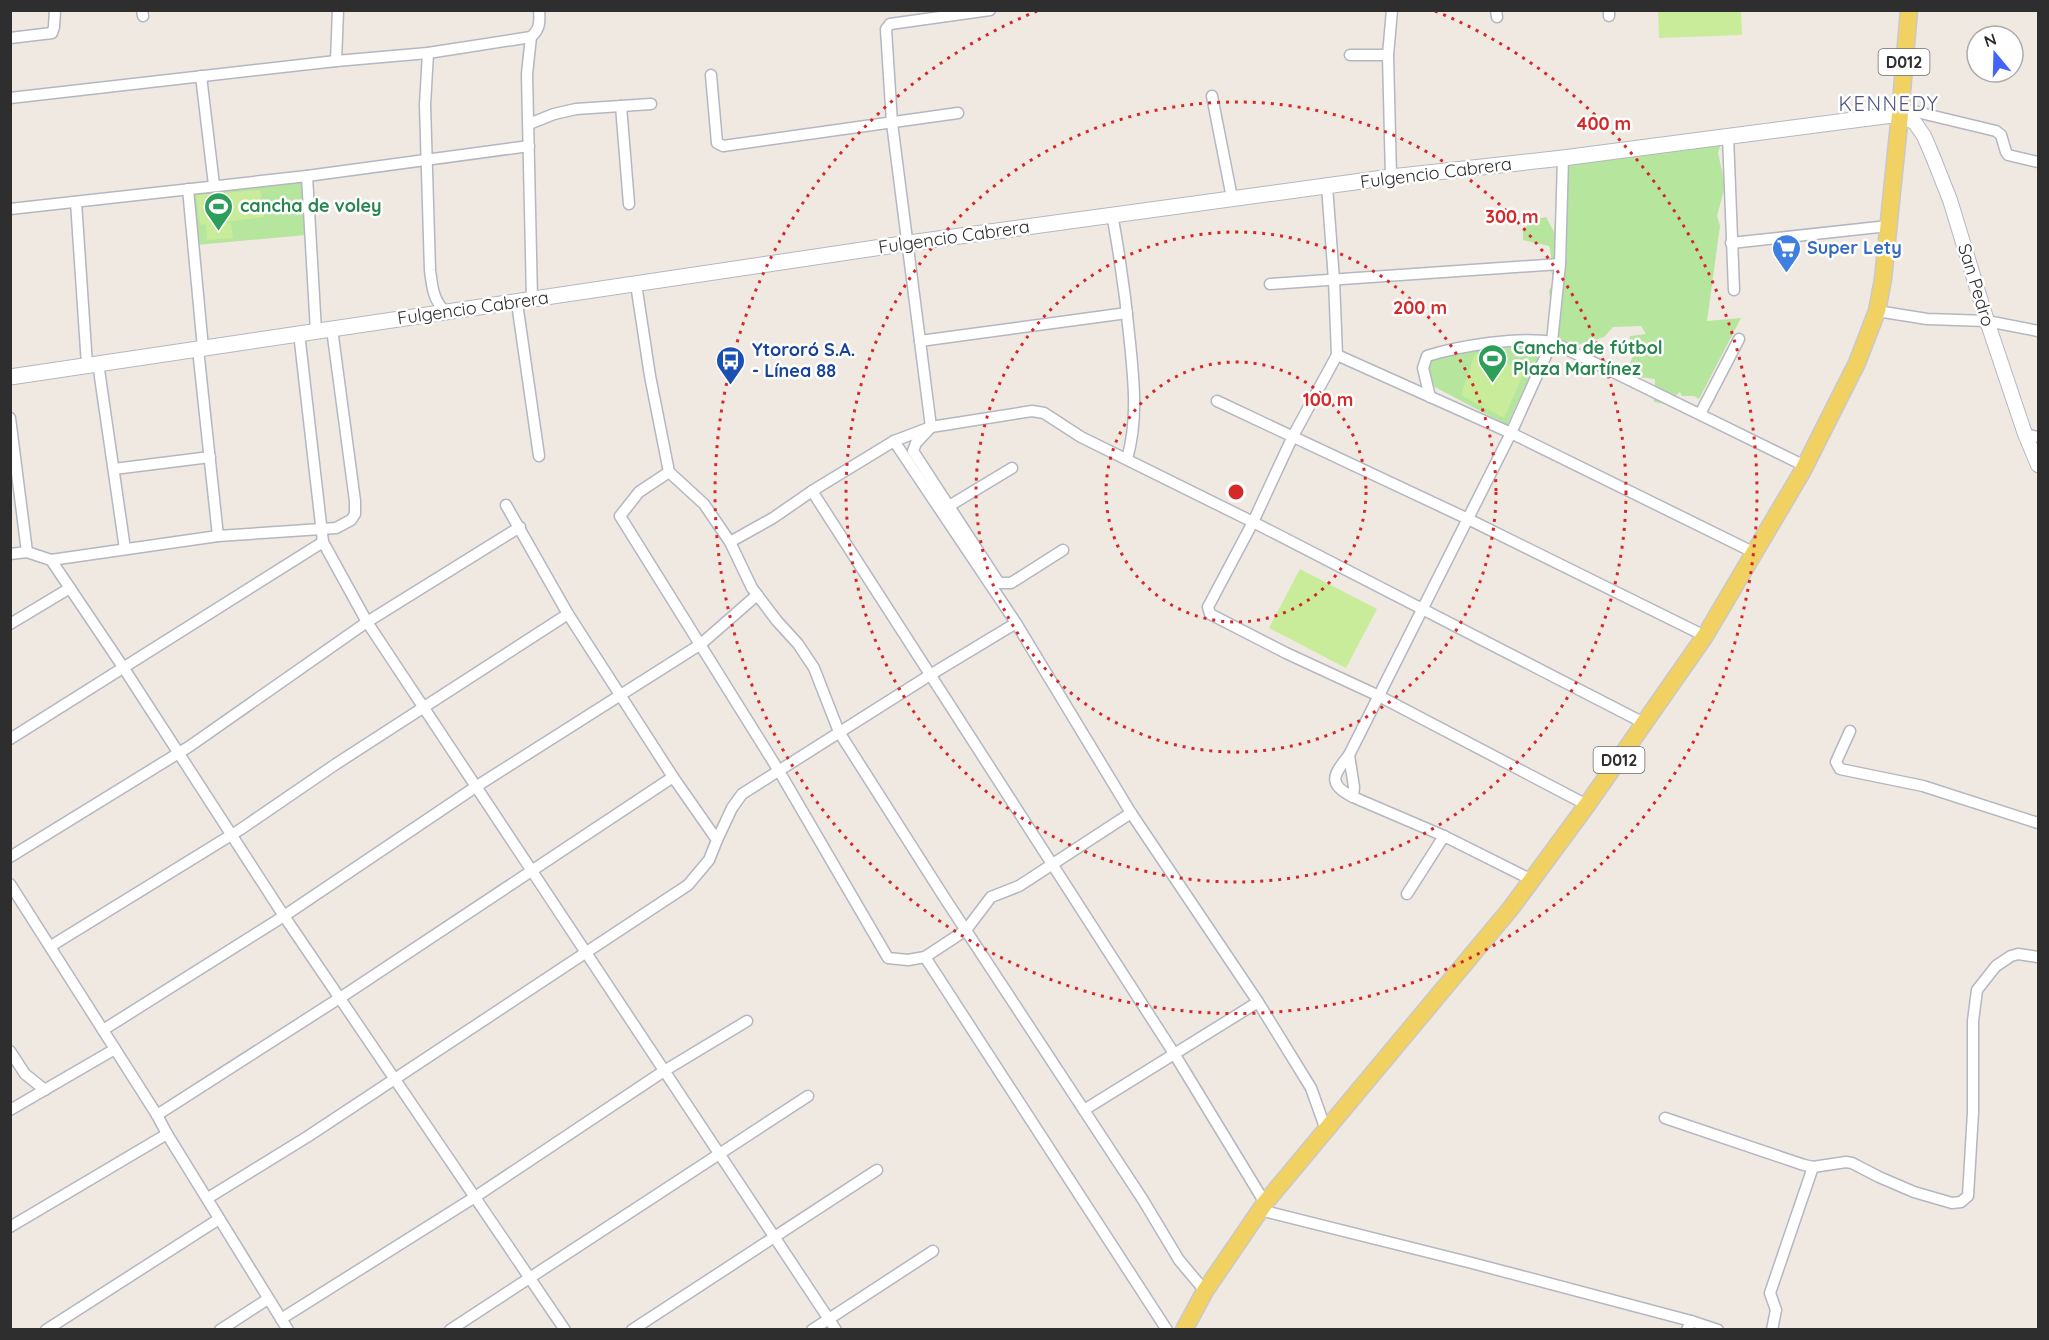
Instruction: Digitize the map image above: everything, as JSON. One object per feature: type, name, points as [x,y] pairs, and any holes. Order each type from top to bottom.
[{"type":"main road","name":"D012","points":[[1184,1329],[1205,1291],[1263,1207],[1504,917],[1587,805],[1705,636],[1805,466],[1857,363],[1877,311],[1883,279],[1908,10]]},
{"type":"main road","name":"Fulgencio Cabrera","points":[[10,377],[1112,214],[1390,177],[1563,158],[1900,111]]},
{"type":"street","points":[[10,38],[51,33],[54,27],[55,10]]},
{"type":"street","points":[[336,61],[338,10]]},
{"type":"street","points":[[10,98],[336,61],[428,53],[531,37],[537,31],[540,22],[539,10]]},
{"type":"street","points":[[990,10],[951,13],[890,24],[886,29],[892,123],[931,427],[916,444],[913,453],[980,556],[1001,584],[1011,583],[1063,550]]},
{"type":"street","points":[[1390,177],[1388,55],[1392,10]]},
{"type":"street","points":[[531,37],[527,74],[532,300]]},
{"type":"street","points":[[428,53],[425,105],[432,288],[436,301],[445,311]]},
{"type":"street","points":[[1350,56],[1388,55]]},
{"type":"street","points":[[711,75],[719,145],[958,113]]},
{"type":"street","points":[[201,76],[214,185]]},
{"type":"street","points":[[1212,96],[1232,198]]},
{"type":"street","points":[[529,124],[554,114],[576,109],[651,104]]},
{"type":"street","points":[[621,106],[629,204]]},
{"type":"street","points":[[1900,111],[1998,132],[2008,154],[2038,162]]},
{"type":"street","name":"San Pedro","points":[[1900,111],[1924,136],[1933,157],[1950,201],[1987,321],[2032,435],[2038,465]]},
{"type":"street","points":[[1728,136],[1734,290]]},
{"type":"street","points":[[10,209],[307,176],[529,146]]},
{"type":"street","points":[[1532,880],[1444,836],[1341,792],[1334,780],[1336,772],[1349,755],[1511,434],[1552,342],[1560,264],[1563,158]]},
{"type":"street","points":[[10,554],[27,552],[51,560],[218,536],[336,528],[351,520],[356,514],[324,330],[307,176]]},
{"type":"street","points":[[1327,186],[1337,355],[1293,436],[1253,522],[1208,607],[1210,614],[1378,696],[1587,805]]},
{"type":"street","points":[[188,189],[200,349],[218,536]]},
{"type":"street","points":[[76,202],[93,364],[114,469],[125,549]]},
{"type":"street","points":[[1112,214],[1128,313],[1135,396],[1133,439],[1128,459]]},
{"type":"street","points":[[1731,243],[1888,226]]},
{"type":"street","points":[[1270,284],[1560,264]]},
{"type":"street","points":[[636,284],[650,376],[669,472],[704,504],[730,542],[757,595],[798,644],[814,668],[839,732],[1143,1200],[1179,1260],[1205,1291]]},
{"type":"street","points":[[517,303],[539,456]]},
{"type":"street","points":[[1877,311],[1927,319],[1987,321],[2038,330]]},
{"type":"street","points":[[920,341],[1128,313]]},
{"type":"street","points":[[299,333],[323,542],[367,622],[836,1329]]},
{"type":"street","points":[[1430,397],[1424,368],[1425,358],[1429,355],[1514,340],[1536,339],[1552,342],[1805,466]]},
{"type":"street","points":[[1700,414],[1739,339]]},
{"type":"street","points":[[1337,355],[1511,434],[1755,553]]},
{"type":"street","points":[[1217,401],[1468,519],[1705,636]]},
{"type":"street","points":[[730,542],[773,518],[894,441],[931,427],[1032,411],[1044,413],[1081,437],[1253,522],[1644,723]]},
{"type":"street","points":[[10,418],[27,552]]},
{"type":"street","points":[[894,441],[1016,623],[1131,813],[1258,1002],[1311,1088],[1326,1130]]},
{"type":"street","points":[[114,469],[210,457]]},
{"type":"street","points":[[949,506],[1012,468]]},
{"type":"street","points":[[669,472],[639,492],[620,516],[779,771],[888,958],[908,960],[925,957],[966,930],[991,897],[1019,886],[1131,813]]},
{"type":"street","points":[[812,492],[1175,1055],[1263,1207],[1689,1325],[1718,1329]]},
{"type":"street","points":[[506,505],[568,614],[717,840]]},
{"type":"street","points":[[10,857],[178,753],[367,622],[520,526]]},
{"type":"street","points":[[10,739],[323,542]]},
{"type":"street","points":[[51,560],[284,916],[565,1329]]},
{"type":"street","points":[[10,624],[70,588]]},
{"type":"street","points":[[103,1030],[284,916],[477,786],[701,644],[757,595]]},
{"type":"street","points":[[51,946],[232,835],[336,764],[568,614]]},
{"type":"street","points":[[208,1198],[396,1079],[688,885],[709,860],[732,808],[742,794],[1016,623]]},
{"type":"street","points":[[1850,731],[1836,762],[1840,769],[1923,786],[2038,823]]},
{"type":"street","points":[[1349,755],[1354,787],[1353,797]]},
{"type":"street","points":[[158,1115],[674,777]]},
{"type":"street","points":[[1407,894],[1444,836]]},
{"type":"street","points":[[10,884],[158,1115],[167,1134],[288,1329]]},
{"type":"street","points":[[1665,1118],[1804,1165],[1813,1167],[1852,1163],[1914,1192],[1952,1203],[1961,1202],[1968,1196],[1973,1112],[1973,1021],[1977,990],[1996,966],[2011,956],[2018,954],[2038,957]]},
{"type":"street","points":[[925,957],[1167,1329]]},
{"type":"street","points":[[1084,1110],[1258,1002]]},
{"type":"street","points":[[281,1319],[475,1197],[664,1071],[747,1022]]},
{"type":"street","points":[[10,1110],[115,1049]]},
{"type":"street","points":[[10,1051],[26,1074],[45,1090]]},
{"type":"street","points":[[26,1074],[28,1100]]},
{"type":"street","points":[[450,1329],[808,1096]]},
{"type":"street","points":[[10,1227],[167,1134]]},
{"type":"street","points":[[1772,1329],[1776,1310],[1770,1293],[1813,1167]]},
{"type":"street","points":[[632,1329],[877,1170]]},
{"type":"street","points":[[46,1329],[219,1219]]},
{"type":"street","points":[[812,1329],[933,1251]]},
{"type":"street","points":[[220,1329],[268,1299]]},
{"type":"green space","points":[[1658,11],[1741,11],[1742,35],[1659,38]]},
{"type":"green space","points":[[1719,141],[1718,153],[1724,190],[1717,216],[1720,226],[1707,321],[1741,318],[1699,399],[1694,396],[1682,396],[1680,392],[1666,404],[1654,402],[1655,379],[1639,377],[1628,368],[1634,354],[1630,347],[1630,336],[1646,334],[1641,326],[1613,327],[1604,337],[1574,346],[1548,337],[1552,318],[1549,290],[1555,281],[1551,271],[1554,267],[1550,249],[1549,246],[1523,240],[1523,229],[1537,219],[1546,217],[1554,232],[1557,195],[1570,160],[1589,150],[1599,146]]},
{"type":"green space","points":[[303,181],[306,235],[196,245],[192,193]]},
{"type":"green space","points":[[260,190],[264,217],[210,224],[231,223],[233,238],[207,240],[206,224],[200,225],[196,195]]},
{"type":"green space","points":[[1545,344],[1507,425],[1431,385],[1428,374],[1430,359],[1468,351]]},
{"type":"green space","name":"Cancha de fútbol Plaza Martínez","points":[[1475,354],[1525,370],[1504,418],[1461,395]]},
{"type":"green space","points":[[1300,569],[1377,609],[1346,668],[1269,628]]},
{"type":"place","name":"cancha de voley","points":[[219,232]]},
{"type":"place","name":"Super Lety","points":[[1786,274]]},
{"type":"place","name":"Cancha de fútbol Plaza Martínez","points":[[1492,384]]},
{"type":"place","name":"Ytororó S.A. - Línea 88","points":[[731,386]]},
{"type":"district","name":"KENNEDY","points":[[1889,104]]}]
